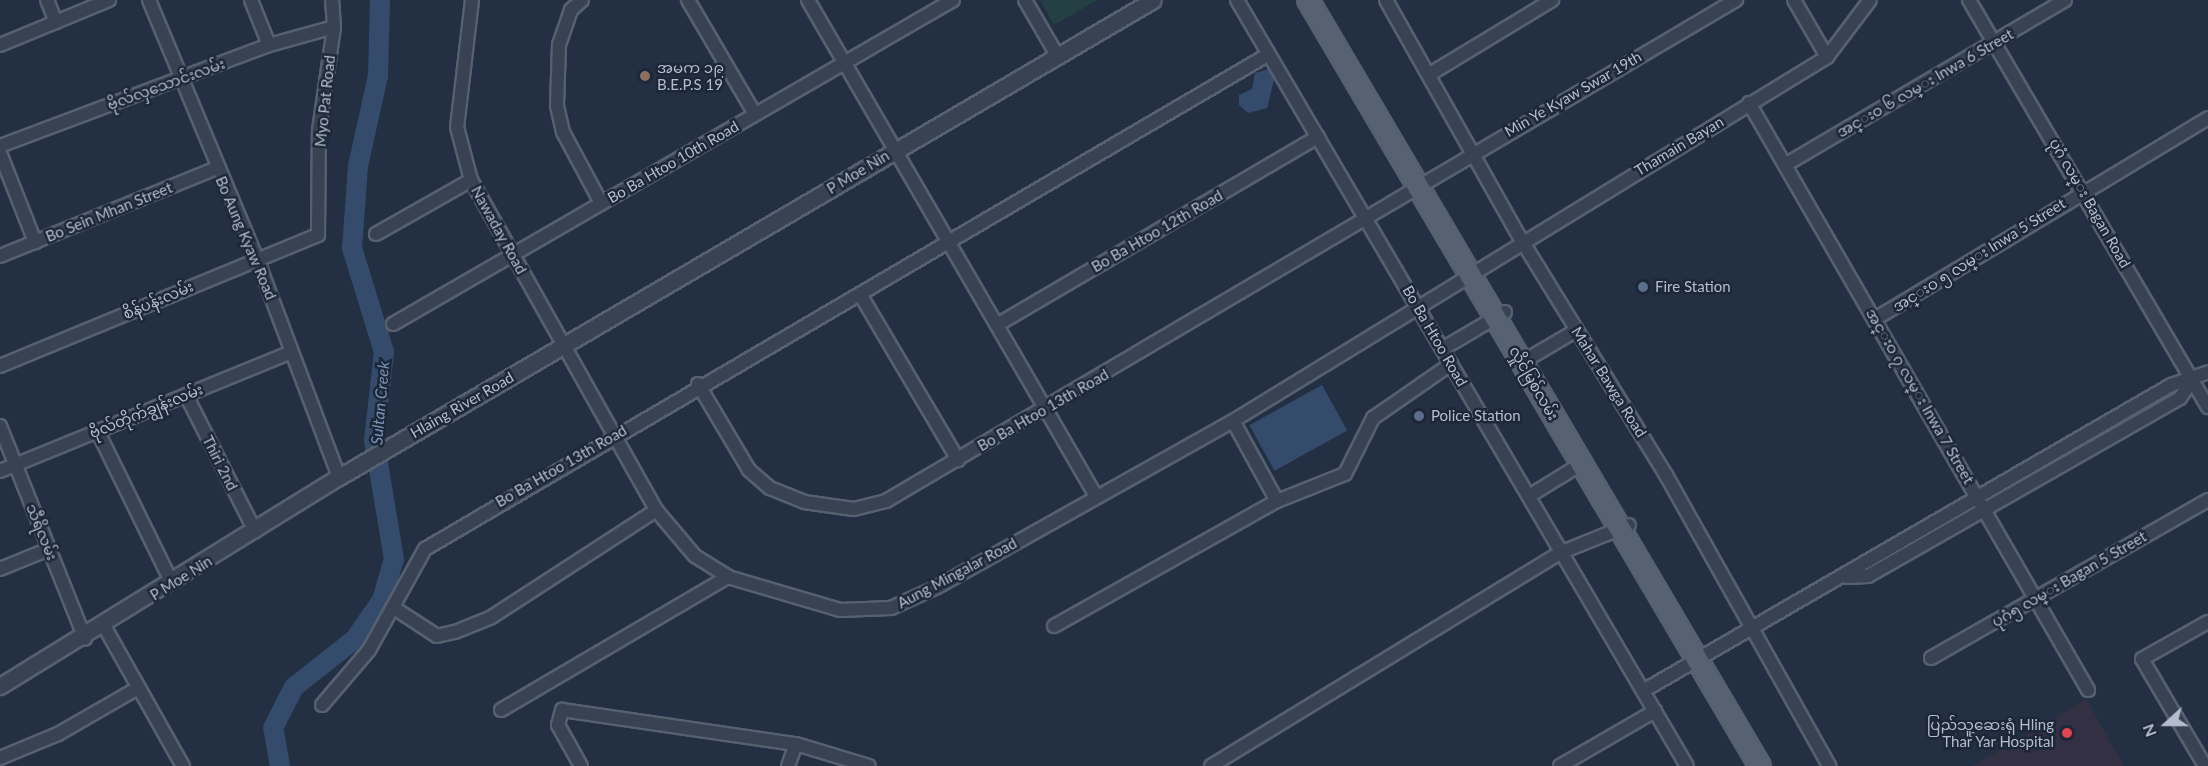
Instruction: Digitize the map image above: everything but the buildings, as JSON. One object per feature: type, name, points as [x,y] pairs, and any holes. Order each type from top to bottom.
[{"type":"main road","name":"လှိုင်မြစ်လမ်း","points":[[1308,0],[1419,185],[1474,270],[1581,465],[1625,528]]},
{"type":"main road","name":"လှိုင်မြစ်လမ်း","points":[[1322,0],[1419,185]]},
{"type":"main road","name":"လှိုင်မြစ်လမ်း","points":[[1500,315],[1531,357],[1760,766]]},
{"type":"main road","name":"လှိုင်မြစ်လမ်း","points":[[1701,657],[1771,766]]},
{"type":"street","points":[[47,0],[56,22]]},
{"type":"street","points":[[0,45],[109,0]]},
{"type":"street","name":"Bo Aung Kyaw Road","points":[[149,0],[217,168],[257,259],[339,477]]},
{"type":"street","points":[[251,0],[269,45]]},
{"type":"street","name":"Myo Pat Road","points":[[316,237],[319,130],[334,27],[332,0]]},
{"type":"street","name":"Nawaday Road","points":[[472,0],[457,126],[471,180],[564,345]]},
{"type":"street","points":[[582,0],[571,10],[559,45],[557,106],[563,132],[601,203]]},
{"type":"street","points":[[688,0],[755,114]]},
{"type":"street","points":[[807,0],[1096,496]]},
{"type":"street","name":"Bo Ba Htoo 10th Road","points":[[393,324],[953,0]]},
{"type":"street","points":[[1025,0],[1058,57]]},
{"type":"street","name":"P Moe Nin","points":[[564,345],[1153,0]]},
{"type":"street","name":"Bo Ba Htoo Road","points":[[1237,0],[1687,766]]},
{"type":"street","name":"Mahar Bawga Road","points":[[1386,0],[1430,74],[1471,153],[1522,241],[1666,475],[1749,630],[1829,766]]},
{"type":"street","points":[[1430,74],[1552,0]]},
{"type":"street","name":"Min Ye Kyaw Swar 19th","points":[[1419,185],[1736,0]]},
{"type":"street","points":[[1794,0],[1827,57]]},
{"type":"street","name":"Thamain Bayan","points":[[1417,306],[1827,57],[1870,0]]},
{"type":"street","name":"ပုဂံ လမ္း Bagan Road","points":[[1970,0],[2084,191],[2208,407]]},
{"type":"street","name":"အင္းဝ ၆ လမ္း Inwa 6 Street","points":[[1785,165],[2065,0]]},
{"type":"street","name":"ဗိုလ်လှသောင်းလမ်း","points":[[0,146],[269,45],[334,27]]},
{"type":"street","name":"Bo Ba Htoo 13th Road","points":[[394,608],[405,576],[424,549],[698,384],[950,244],[1269,54]]},
{"type":"street","name":"အင္းဝ ၇ လမ္း Inwa 7 Street","points":[[1749,103],[2037,598],[2088,690]]},
{"type":"street","name":"အင္းဝ ၅ လမ္း Inwa 5 Street","points":[[1875,319],[2208,118]]},
{"type":"street","name":"Bo Ba Htoo 12th Road","points":[[997,325],[1318,137]]},
{"type":"street","points":[[0,153],[35,242]]},
{"type":"street","name":"Bo Sein Mhan Street","points":[[0,256],[217,168]]},
{"type":"street","points":[[376,234],[471,180]]},
{"type":"street","name":"Bo Ba Htoo 13th Road","points":[[698,384],[753,475],[804,502],[854,509],[886,501],[1045,410],[1419,185]]},
{"type":"street","name":"စိန်ပန်းလမ်း","points":[[0,366],[257,259],[316,237]]},
{"type":"street","points":[[860,294],[958,460]]},
{"type":"street","name":"Aung Mingalar Road","points":[[564,345],[656,510],[694,556],[728,577],[840,610],[891,608],[1233,421],[1417,306]]},
{"type":"street","points":[[1442,349],[1500,315]]},
{"type":"street","points":[[1531,357],[1577,330]]},
{"type":"street","name":"Hlaing River Road","points":[[360,465],[564,345]]},
{"type":"street","name":"ဗိုလ်တိုက်ချွန်းလမ်း","points":[[0,471],[292,352]]},
{"type":"street","points":[[1054,626],[1277,501],[1344,474],[1373,418],[1451,364]]},
{"type":"street","points":[[1643,691],[1847,577],[1868,576],[1982,503],[2180,398],[2192,381],[2208,372]]},
{"type":"street","name":"Thiri 2nd","points":[[186,395],[255,531]]},
{"type":"street","points":[[1233,421],[1277,501]]},
{"type":"street","name":"သီရိလမ်း","points":[[0,426],[84,639]]},
{"type":"street","points":[[97,430],[172,584]]},
{"type":"street","name":"P Moe Nin","points":[[0,686],[104,627],[360,465]]},
{"type":"street","points":[[1529,496],[1581,465]]},
{"type":"street","name":"ပုဂံ၅ လမ္း Bagan 5 Street","points":[[1930,658],[2208,500]]},
{"type":"street","points":[[322,705],[369,650],[394,608],[437,636],[455,632],[490,618],[656,510]]},
{"type":"street","points":[[1211,766],[1562,552],[1625,528]]},
{"type":"street","points":[[0,569],[49,549]]},
{"type":"street","points":[[501,710],[728,577]]},
{"type":"street","points":[[2205,766],[2142,659],[2208,622]]},
{"type":"street","points":[[104,627],[183,766]]},
{"type":"street","points":[[0,758],[58,734],[138,688]]},
{"type":"street","points":[[581,766],[558,725],[562,710],[796,744],[869,766]]},
{"type":"street","points":[[1560,766],[1655,711]]},
{"type":"street","points":[[788,766],[796,744]]},
{"type":"shaded area","name":"ပြည်သူ့ဆေးရုံ Hling Thar Yar Hospital","points":[[2086,699],[2124,766],[1973,766]]},
{"type":"green space","points":[[1040,0],[1097,0],[1054,25]]},
{"type":"water","points":[[1269,69],[1274,80],[1267,108],[1248,113],[1239,105],[1239,95],[1252,89],[1255,73]]},
{"type":"water","points":[[1322,385],[1347,430],[1275,471],[1249,425]]},
{"type":"waterway","name":"Sultan Creek","points":[[280,766],[273,728],[294,687],[355,639],[382,600],[394,559],[374,440],[384,352],[352,248],[358,166],[378,76],[380,0]]},
{"type":"place","name":"အမက ၁၉ B.E.P.S 19","points":[[645,76]]},
{"type":"place","name":"Fire Station","points":[[1643,287]]},
{"type":"place","name":"Police Station","points":[[1419,416]]},
{"type":"place","name":"ပြည်သူ့ဆေးရုံ Hling Thar Yar Hospital","points":[[2067,733]]}]
